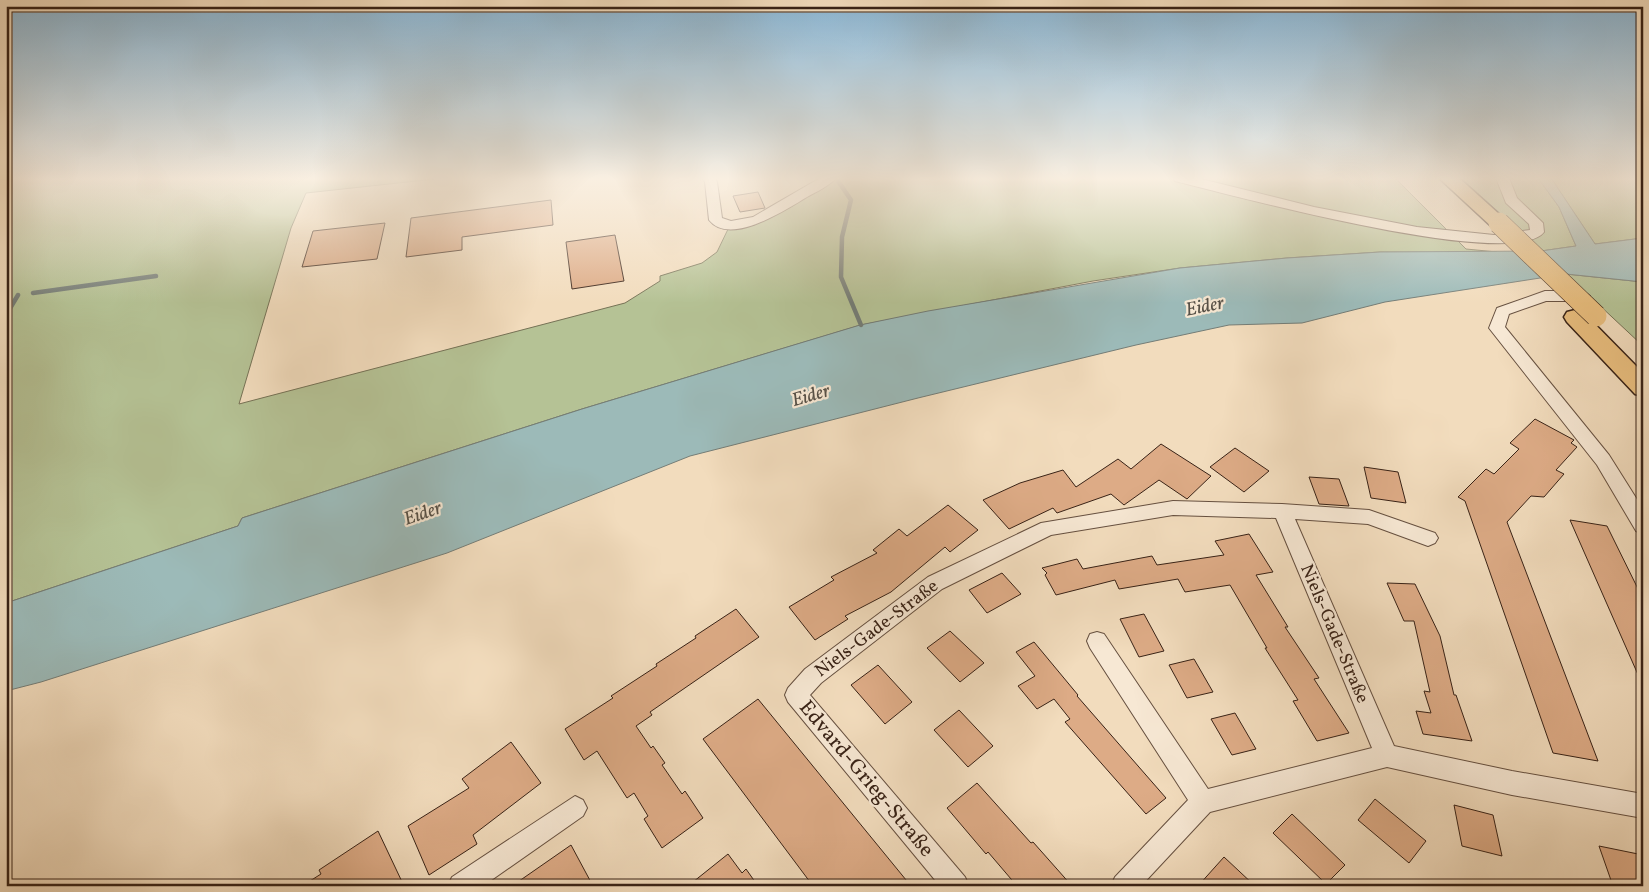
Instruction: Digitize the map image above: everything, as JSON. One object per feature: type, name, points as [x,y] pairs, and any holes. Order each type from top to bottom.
[{"type":"highway","points":[[1486,220],[1490,223]]},
{"type":"highway","points":[[1487,220],[1585,316],[1643,366]]},
{"type":"highway","points":[[1585,316],[1643,388]]},
{"type":"street","points":[[716,220],[730,225],[758,220]]},
{"type":"street","points":[[1349,220],[1417,232],[1502,240],[1537,232],[1536,223],[1532,220]]},
{"type":"street","points":[[1586,296],[1545,296],[1502,311],[1497,328],[1603,460],[1643,526]]},
{"type":"street","name":"Niels-Gade-Straße","points":[[796,695],[813,676],[935,583],[1048,528],[1173,508],[1369,517],[1428,538]]},
{"type":"street","name":"Niels-Gade-Straße","points":[[1282,512],[1387,756]]},
{"type":"street","points":[[1097,641],[1203,802]]},
{"type":"street","name":"Edvard-Grieg-Straße","points":[[796,695],[956,886]]},
{"type":"street","points":[[1124,886],[1203,802],[1387,756],[1512,783],[1643,806]]},
{"type":"street","points":[[461,886],[574,808]]},
{"type":"green space","points":[[6,220],[295,220],[239,404],[625,303],[660,281],[660,276],[702,263],[717,252],[730,225],[742,224],[750,220],[1437,220],[1466,249],[1497,252],[1380,252],[1180,268],[1093,281],[861,325],[582,409],[242,518],[238,526],[6,603]]},
{"type":"green space","points":[[1507,220],[1565,220],[1576,246],[1541,251]]},
{"type":"green space","points":[[1579,220],[1643,220],[1643,238],[1595,244]]},
{"type":"green space","points":[[1566,274],[1643,282],[1643,346]]},
{"type":"water","name":"Eider","points":[[1565,220],[1579,220],[1595,244],[1643,238],[1643,282],[1566,274],[1385,302],[1302,323],[1229,325],[1136,345],[918,398],[690,456],[447,553],[41,682],[6,691],[6,603],[238,526],[242,518],[582,409],[860,325],[928,311],[1180,268],[1380,252],[1541,251],[1576,246]]},
{"type":"building","points":[[411,220],[553,220],[553,225],[462,237],[462,250],[406,257]]},
{"type":"building","points":[[385,223],[377,259],[302,267],[313,231]]},
{"type":"building","points":[[615,235],[624,281],[572,289],[566,242]]},
{"type":"building","points":[[1535,419],[1574,440],[1571,443],[1577,447],[1556,470],[1564,474],[1544,497],[1531,496],[1507,522],[1598,761],[1553,753],[1465,501],[1458,497],[1486,469],[1494,474],[1519,449],[1510,443]]},
{"type":"building","points":[[1161,444],[1211,476],[1187,499],[1159,480],[1124,505],[1111,494],[1057,513],[1053,508],[1009,529],[983,500],[1020,483],[1063,470],[1076,487],[1118,459],[1131,469]]},
{"type":"building","points":[[1235,448],[1269,471],[1244,492],[1210,467]]},
{"type":"building","points":[[1364,467],[1398,472],[1406,503],[1371,498]]},
{"type":"building","points":[[1309,477],[1339,479],[1349,506],[1319,504]]},
{"type":"building","points":[[948,505],[978,530],[950,552],[945,547],[891,592],[845,616],[848,619],[815,640],[789,607],[834,580],[831,577],[877,553],[873,550],[899,529],[907,536]]},
{"type":"building","points":[[1570,520],[1607,526],[1643,599],[1643,686]]},
{"type":"building","points":[[1249,534],[1273,572],[1256,575],[1288,627],[1285,627],[1319,678],[1314,679],[1349,733],[1317,741],[1293,701],[1298,700],[1265,648],[1267,648],[1230,585],[1185,592],[1178,579],[1119,589],[1115,580],[1056,595],[1045,575],[1047,573],[1042,568],[1077,559],[1083,569],[1152,556],[1157,565],[1224,555],[1215,541]]},
{"type":"building","points":[[1002,573],[1021,594],[987,613],[969,590]]},
{"type":"building","points":[[1387,583],[1415,584],[1440,636],[1454,695],[1456,695],[1472,741],[1423,734],[1416,711],[1431,713],[1424,691],[1430,692],[1414,621],[1404,621]]},
{"type":"building","points":[[736,609],[759,637],[650,712],[652,715],[636,726],[651,748],[653,746],[665,763],[662,765],[682,794],[685,791],[703,818],[662,848],[644,819],[648,816],[634,793],[627,798],[597,751],[584,760],[565,729],[613,698],[611,696],[657,666],[656,664]]},
{"type":"building","points":[[1144,614],[1164,651],[1139,657],[1120,619]]},
{"type":"building","points":[[950,631],[984,663],[960,682],[927,648]]},
{"type":"building","points":[[1034,642],[1077,696],[1166,798],[1146,814],[1065,722],[1070,719],[1054,699],[1037,709],[1018,686],[1035,676],[1016,652]]},
{"type":"building","points":[[1194,659],[1213,692],[1187,698],[1169,665]]},
{"type":"building","points":[[878,665],[912,702],[885,724],[851,685]]},
{"type":"building","points":[[758,699],[911,886],[813,886],[703,739]]},
{"type":"building","points":[[959,710],[993,746],[968,767],[934,730]]},
{"type":"building","points":[[1235,713],[1256,749],[1232,755],[1211,719]]},
{"type":"building","points":[[511,742],[541,783],[473,835],[477,844],[429,875],[408,826],[469,788],[462,779]]},
{"type":"building","points":[[977,783],[1072,886],[1017,886],[988,852],[986,854],[947,808]]},
{"type":"building","points":[[1375,799],[1426,841],[1409,863],[1358,820]]},
{"type":"building","points":[[1454,805],[1493,815],[1502,856],[1462,846]]},
{"type":"building","points":[[1292,814],[1345,865],[1326,884],[1273,833]]},
{"type":"building","points":[[378,831],[404,886],[302,886],[321,874],[319,870]]},
{"type":"building","points":[[571,845],[593,886],[512,886]]},
{"type":"building","points":[[1599,846],[1643,855],[1643,886],[1613,886]]},
{"type":"building","points":[[728,854],[742,873],[746,869],[758,886],[688,886]]},
{"type":"building","points":[[1224,857],[1255,886],[1198,886]]},
{"type":"waterway","points":[[846,220],[842,237],[841,277],[861,325]]},
{"type":"waterway","points":[[33,293],[156,276]]},
{"type":"waterway","points":[[6,315],[18,295]]}]
